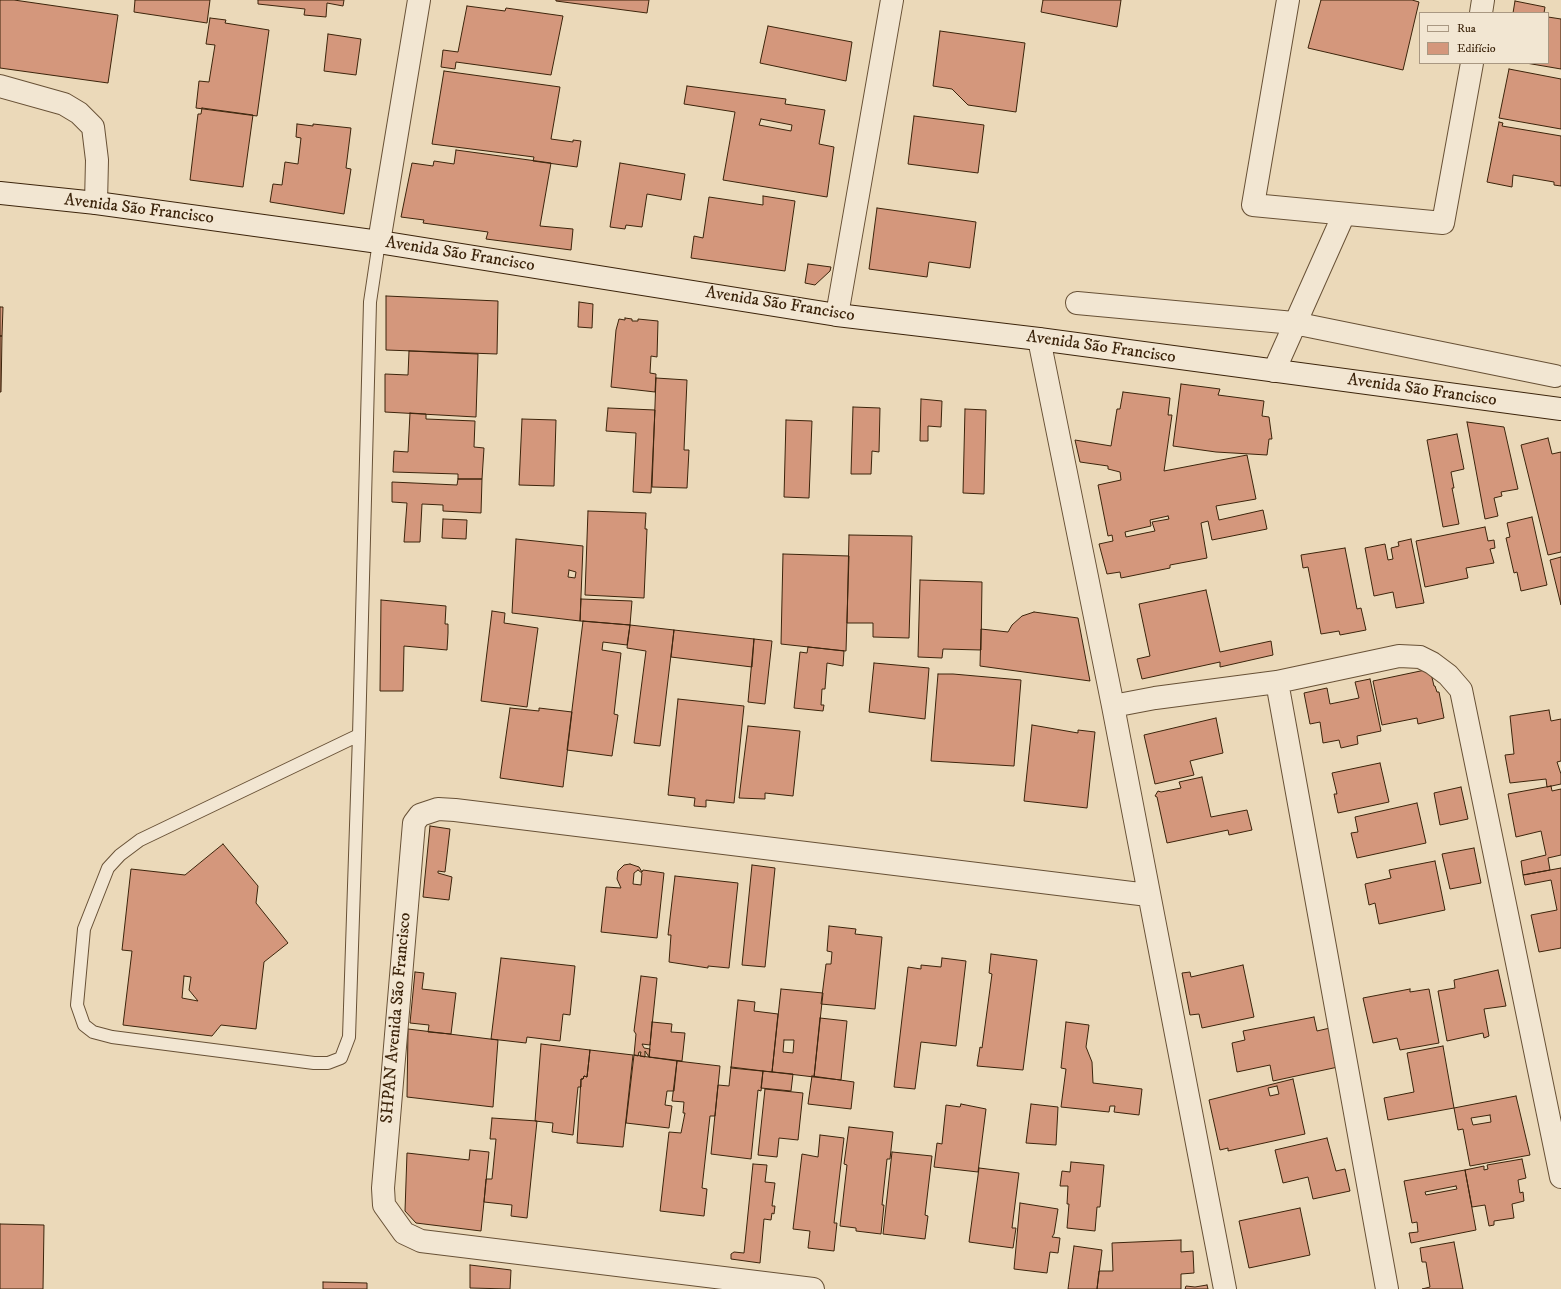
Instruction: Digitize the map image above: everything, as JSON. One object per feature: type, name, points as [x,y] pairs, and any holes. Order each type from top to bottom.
[{"type":"street","points":[[379,242],[419,0]]},
{"type":"street","points":[[837,315],[892,0]]},
{"type":"street","points":[[1288,0],[1253,205],[1443,223],[1472,64]]},
{"type":"street","points":[[1481,12],[1483,0]]},
{"type":"street","points":[[0,86],[64,104],[79,113],[93,127],[97,160],[96,203]]},
{"type":"street","name":"Avenida São Francisco","points":[[0,193],[96,203],[379,242],[837,315],[1039,339],[1561,409]]},
{"type":"street","points":[[1274,371],[1294,323],[1344,214]]},
{"type":"street","points":[[1077,303],[1294,323],[1555,376]]},
{"type":"street","points":[[1039,339],[1113,706],[1148,895],[1225,1289]]},
{"type":"street","points":[[1113,706],[1155,698],[1277,682],[1399,656],[1420,657],[1432,663],[1448,675],[1461,690],[1561,1177]]},
{"type":"street","points":[[1277,682],[1387,1289]]},
{"type":"street","name":"SHPAN Avenida São Francisco","points":[[813,1289],[421,1241],[404,1233],[393,1220],[384,1205],[384,1180],[414,823],[420,815],[438,809],[455,810],[1148,895]]},
{"type":"lane","points":[[359,735],[140,840],[120,855],[108,868],[84,929],[77,1005],[84,1025],[93,1032],[112,1037],[306,1062],[328,1063],[341,1058],[349,1037],[359,735],[370,302],[379,242]]},
{"type":"building","points":[[0,0],[14,0],[118,15],[108,83],[0,68]]},
{"type":"building","points":[[135,0],[210,0],[207,23],[134,12]]},
{"type":"building","points":[[258,0],[344,0],[343,6],[327,3],[326,17],[304,15],[305,9],[258,4]]},
{"type":"building","points":[[556,0],[649,0],[647,13]]},
{"type":"building","points":[[1043,0],[1121,0],[1117,27],[1041,12]]},
{"type":"building","points":[[1321,0],[1412,0],[1419,2],[1403,70],[1308,48]]},
{"type":"building","points":[[1515,1],[1545,7],[1544,12],[1513,12]]},
{"type":"building","points":[[467,6],[505,11],[506,8],[563,16],[551,75],[456,62],[455,69],[441,67],[443,50],[458,52]]},
{"type":"building","points":[[1549,17],[1561,19],[1561,69],[1532,64],[1549,64]]},
{"type":"building","points":[[210,18],[226,20],[225,23],[269,30],[257,116],[196,108],[199,81],[209,82],[215,45],[206,44]]},
{"type":"building","points":[[768,26],[852,42],[846,81],[760,63]]},
{"type":"building","points":[[940,31],[1025,43],[1016,112],[968,105],[952,89],[933,86]]},
{"type":"building","points":[[328,34],[361,39],[356,75],[324,71]]},
{"type":"building","points":[[1509,69],[1561,79],[1561,129],[1499,118]]},
{"type":"building","points":[[444,71],[560,87],[551,139],[573,142],[573,140],[581,141],[577,167],[533,161],[534,157],[432,144]]},
{"type":"building","points":[[687,86],[786,99],[785,104],[825,110],[819,144],[834,147],[827,197],[723,180],[735,112],[684,104]],"holes":[[[761,119],[792,125],[791,131],[759,125]]]},
{"type":"building","points":[[202,108],[253,115],[243,187],[190,180],[198,114],[201,114]]},
{"type":"building","points":[[914,116],[984,125],[978,173],[908,164]]},
{"type":"building","points":[[1499,122],[1503,123],[1502,126],[1561,136],[1561,186],[1554,185],[1554,182],[1513,175],[1512,187],[1487,182]]},
{"type":"building","points":[[297,124],[351,128],[346,168],[351,169],[344,214],[270,202],[273,184],[282,185],[285,162],[298,164],[301,138],[296,137]]},
{"type":"building","points":[[456,150],[551,163],[540,226],[573,229],[571,250],[486,239],[488,232],[423,223],[424,220],[401,217],[412,163],[433,166],[434,161],[454,164]]},
{"type":"building","points":[[620,163],[685,174],[681,200],[647,194],[642,227],[626,225],[625,229],[610,227]]},
{"type":"building","points":[[763,196],[795,201],[785,271],[691,258],[694,236],[703,238],[709,197],[763,205]]},
{"type":"building","points":[[877,208],[976,222],[970,268],[929,262],[927,277],[869,269]]},
{"type":"building","points":[[808,264],[831,267],[830,271],[815,285],[805,283]]},
{"type":"building","points":[[386,296],[498,301],[497,354],[386,350]]},
{"type":"building","points":[[579,302],[593,304],[592,328],[578,327]]},
{"type":"building","points":[[0,307],[3,307],[2,336],[0,336]]},
{"type":"building","points":[[625,318],[632,319],[632,321],[638,321],[638,319],[658,321],[657,357],[651,356],[650,373],[656,374],[655,392],[611,387],[616,330],[619,319],[625,320]]},
{"type":"building","points":[[0,336],[2,336],[1,392],[0,392]]},
{"type":"building","points":[[409,351],[478,354],[476,417],[385,412],[385,374],[408,375]]},
{"type":"building","points":[[656,378],[687,380],[684,450],[689,450],[687,488],[652,487]]},
{"type":"building","points":[[1181,384],[1220,389],[1218,395],[1264,401],[1262,416],[1269,417],[1272,439],[1269,439],[1267,455],[1216,452],[1173,446]]},
{"type":"building","points":[[1123,392],[1170,398],[1168,415],[1172,415],[1164,471],[1247,455],[1256,499],[1216,506],[1219,520],[1263,510],[1267,529],[1212,540],[1208,521],[1201,523],[1207,558],[1170,565],[1170,568],[1121,578],[1120,572],[1107,574],[1099,544],[1113,541],[1112,535],[1108,536],[1098,485],[1121,480],[1120,472],[1108,469],[1108,466],[1080,462],[1075,440],[1111,446],[1117,409],[1120,409]],"holes":[[[1168,516],[1169,519],[1152,522],[1155,531],[1126,537],[1125,532],[1151,526],[1150,520]]]},
{"type":"building","points":[[921,399],[942,401],[941,427],[928,426],[928,441],[920,441]]},
{"type":"building","points":[[853,407],[880,408],[879,452],[872,451],[871,474],[851,474]]},
{"type":"building","points":[[608,408],[655,410],[651,493],[633,492],[636,433],[606,431]]},
{"type":"building","points":[[965,409],[986,410],[984,494],[963,493]]},
{"type":"building","points":[[410,413],[426,414],[426,419],[475,421],[474,447],[484,448],[482,479],[458,479],[458,474],[393,472],[394,451],[408,452]]},
{"type":"building","points":[[522,419],[556,420],[554,486],[519,485]]},
{"type":"building","points":[[786,420],[812,421],[809,498],[784,497]]},
{"type":"building","points":[[1467,422],[1504,427],[1518,489],[1501,492],[1502,496],[1494,498],[1498,516],[1485,519]]},
{"type":"building","points":[[1457,434],[1464,469],[1451,472],[1454,488],[1452,488],[1459,524],[1443,527],[1427,440]]},
{"type":"building","points":[[1548,438],[1552,454],[1561,452],[1561,552],[1548,555],[1521,445]]},
{"type":"building","points":[[458,479],[482,479],[481,513],[443,511],[443,505],[422,504],[420,542],[404,542],[407,503],[392,502],[392,482],[457,485]]},
{"type":"building","points":[[588,511],[646,513],[645,529],[647,529],[644,598],[585,595]]},
{"type":"building","points":[[1532,517],[1547,585],[1521,591],[1517,572],[1514,573],[1506,538],[1510,537],[1507,523]]},
{"type":"building","points":[[443,519],[467,520],[466,539],[442,538]]},
{"type":"building","points":[[1485,527],[1488,541],[1494,540],[1495,548],[1490,549],[1494,563],[1466,568],[1468,578],[1425,587],[1416,541]]},
{"type":"building","points":[[849,535],[912,536],[909,638],[873,637],[873,623],[847,623]]},
{"type":"building","points":[[516,539],[583,546],[580,621],[512,613]],"holes":[[[569,570],[576,572],[575,578],[568,577]]]},
{"type":"building","points":[[1411,539],[1424,603],[1396,608],[1393,592],[1374,596],[1365,548],[1385,544],[1388,560],[1393,559],[1391,548],[1399,546],[1398,542]]},
{"type":"building","points":[[1345,548],[1357,609],[1361,608],[1366,630],[1340,635],[1339,631],[1321,634],[1308,567],[1303,568],[1301,555]]},
{"type":"building","points":[[783,554],[849,556],[846,651],[781,644]]},
{"type":"building","points":[[1561,557],[1561,605],[1550,560]]},
{"type":"building","points":[[920,580],[982,582],[981,650],[943,649],[942,658],[918,657]]},
{"type":"building","points":[[1206,590],[1220,652],[1271,641],[1273,655],[1220,667],[1220,662],[1142,679],[1137,659],[1150,656],[1139,604]]},
{"type":"building","points":[[581,599],[632,601],[630,625],[580,621]]},
{"type":"building","points":[[381,600],[446,606],[445,624],[448,624],[447,650],[404,646],[403,691],[380,691]]},
{"type":"building","points":[[492,611],[505,613],[504,623],[538,628],[527,707],[481,701]]},
{"type":"building","points":[[1034,612],[1078,618],[1090,681],[980,666],[981,629],[1008,632],[1012,625],[1022,616]]},
{"type":"building","points":[[583,621],[630,625],[627,645],[603,642],[602,650],[621,653],[614,714],[618,715],[612,756],[567,750]]},
{"type":"building","points":[[630,625],[674,630],[660,746],[634,743],[646,651],[627,648]]},
{"type":"building","points":[[674,630],[754,639],[752,667],[671,657]]},
{"type":"building","points":[[754,639],[772,641],[765,704],[748,702]]},
{"type":"building","points":[[808,647],[844,651],[843,666],[827,663],[825,689],[822,689],[821,705],[824,705],[823,711],[794,708],[800,652],[807,653]]},
{"type":"building","points":[[874,663],[929,668],[925,719],[869,712]]},
{"type":"building","points":[[1430,669],[1434,686],[1437,692],[1439,692],[1444,718],[1418,724],[1417,718],[1382,725],[1373,681]]},
{"type":"building","points":[[938,674],[1021,680],[1014,766],[931,761]]},
{"type":"building","points":[[1370,679],[1381,731],[1357,736],[1358,744],[1341,748],[1339,740],[1323,743],[1320,722],[1310,724],[1304,693],[1327,688],[1330,704],[1359,698],[1355,682]]},
{"type":"building","points":[[678,699],[744,706],[734,803],[706,800],[706,807],[694,806],[695,798],[668,795]]},
{"type":"building","points":[[510,708],[539,711],[539,708],[572,712],[563,787],[500,778]]},
{"type":"building","points":[[1549,710],[1551,721],[1561,719],[1561,761],[1557,762],[1561,774],[1561,784],[1547,787],[1546,779],[1510,783],[1505,755],[1514,754],[1510,716]]},
{"type":"building","points":[[1216,718],[1223,753],[1190,761],[1194,775],[1155,784],[1144,735]]},
{"type":"building","points":[[1032,725],[1078,733],[1078,730],[1095,732],[1087,808],[1024,801]]},
{"type":"building","points":[[748,726],[800,731],[793,796],[765,793],[765,799],[739,798]]},
{"type":"building","points":[[1380,763],[1389,802],[1338,813],[1334,794],[1337,794],[1332,773]]},
{"type":"building","points":[[1202,777],[1211,817],[1247,810],[1252,830],[1229,835],[1228,830],[1167,843],[1157,797],[1155,796],[1158,791],[1161,792],[1181,788],[1179,782]]},
{"type":"building","points":[[1551,786],[1552,791],[1561,789],[1561,855],[1548,858],[1550,870],[1523,875],[1521,861],[1546,855],[1541,831],[1516,837],[1508,794]]},
{"type":"building","points":[[1461,787],[1468,819],[1440,825],[1434,793]]},
{"type":"building","points":[[1417,803],[1426,843],[1357,858],[1351,833],[1358,832],[1355,817]]},
{"type":"building","points":[[430,826],[450,829],[445,872],[438,871],[438,873],[452,877],[449,900],[423,897]]},
{"type":"building","points":[[223,844],[258,886],[256,903],[288,943],[264,962],[256,1029],[221,1025],[212,1036],[123,1025],[132,951],[122,950],[131,869],[185,875]],"holes":[[[184,976],[191,977],[189,990],[198,1001],[182,998]]]},
{"type":"building","points":[[1474,848],[1481,883],[1450,889],[1442,854]]},
{"type":"building","points":[[1435,861],[1445,910],[1379,924],[1375,903],[1369,905],[1365,884],[1391,878],[1389,870]]},
{"type":"building","points":[[630,864],[639,867],[642,872],[643,870],[664,873],[657,938],[601,932],[606,887],[621,888],[617,879],[618,871],[624,865]],"holes":[[[638,870],[642,873],[641,885],[633,884],[634,873]]]},
{"type":"building","points":[[752,865],[775,868],[765,967],[742,965]]},
{"type":"building","points":[[1561,868],[1561,948],[1539,952],[1531,915],[1557,910],[1551,880],[1525,885],[1523,875]]},
{"type":"building","points":[[675,876],[738,883],[729,968],[708,966],[708,968],[669,962],[671,935],[668,935]]},
{"type":"building","points":[[829,926],[856,929],[855,934],[882,937],[875,1009],[821,1004],[826,964],[831,964],[832,952],[827,951]]},
{"type":"building","points":[[991,954],[1037,960],[1023,1070],[977,1066],[980,1047],[982,1048],[992,974],[989,973]]},
{"type":"building","points":[[501,958],[575,966],[570,1015],[563,1014],[560,1041],[527,1037],[526,1043],[491,1039]]},
{"type":"building","points":[[942,958],[966,961],[956,1046],[921,1042],[915,1089],[894,1087],[908,967],[921,969],[921,965],[941,967]]},
{"type":"building","points":[[1243,965],[1254,1017],[1202,1028],[1199,1014],[1190,1015],[1182,973],[1190,972],[1191,977]]},
{"type":"building","points":[[1498,970],[1506,1006],[1484,1009],[1489,1036],[1484,1038],[1483,1033],[1447,1041],[1438,991],[1455,988],[1454,980]]},
{"type":"building","points":[[415,972],[424,973],[422,989],[456,993],[451,1034],[428,1032],[429,1025],[410,1023]]},
{"type":"building","points":[[641,976],[657,978],[650,1045],[642,1044],[644,1048],[650,1049],[649,1057],[645,1051],[645,1057],[640,1056],[641,1052],[639,1052],[638,1056],[634,1055],[636,1034],[634,1031]]},
{"type":"building","points":[[781,989],[823,993],[814,1077],[772,1072]],"holes":[[[784,1040],[794,1040],[793,1053],[783,1052]]]},
{"type":"building","points":[[1410,989],[1410,992],[1429,989],[1439,1043],[1400,1050],[1397,1038],[1373,1043],[1363,998]]},
{"type":"building","points":[[738,1000],[755,1002],[754,1011],[778,1014],[772,1072],[731,1068]]},
{"type":"building","points":[[1314,1017],[1317,1031],[1330,1028],[1338,1067],[1273,1081],[1270,1065],[1237,1072],[1232,1043],[1245,1040],[1243,1031]]},
{"type":"building","points":[[820,1018],[847,1021],[841,1080],[814,1077]]},
{"type":"building","points":[[652,1022],[672,1024],[671,1032],[685,1033],[682,1061],[649,1057]]},
{"type":"building","points":[[1066,1022],[1089,1025],[1086,1047],[1092,1062],[1093,1083],[1142,1089],[1139,1115],[1114,1112],[1115,1106],[1110,1106],[1109,1112],[1061,1107],[1066,1069],[1061,1068]]},
{"type":"building","points":[[408,1029],[498,1040],[493,1107],[407,1097]]},
{"type":"building","points":[[541,1044],[590,1050],[587,1077],[584,1076],[583,1079],[581,1079],[581,1087],[578,1087],[573,1135],[552,1132],[553,1123],[535,1121]]},
{"type":"building","points":[[1443,1046],[1454,1108],[1388,1120],[1384,1098],[1414,1092],[1407,1053]]},
{"type":"building","points":[[590,1050],[633,1055],[623,1147],[577,1143],[581,1079],[583,1079],[584,1076],[587,1077]]},
{"type":"building","points":[[634,1055],[677,1061],[674,1091],[667,1091],[665,1105],[672,1106],[669,1128],[626,1123]]},
{"type":"building","points":[[677,1061],[720,1066],[715,1116],[710,1116],[702,1188],[707,1189],[704,1216],[660,1211],[669,1132],[681,1133],[685,1113],[683,1113],[684,1102],[672,1101]]},
{"type":"building","points":[[731,1067],[763,1071],[761,1091],[758,1090],[751,1159],[711,1154],[718,1085],[729,1086]]},
{"type":"building","points":[[763,1071],[793,1074],[791,1091],[761,1088]]},
{"type":"building","points":[[812,1076],[854,1082],[851,1109],[808,1104]]},
{"type":"building","points":[[1293,1079],[1305,1134],[1228,1151],[1228,1148],[1220,1150],[1209,1100]],"holes":[[[1277,1086],[1279,1094],[1270,1096],[1268,1088]]]},
{"type":"building","points":[[765,1089],[803,1093],[798,1140],[779,1138],[777,1157],[758,1155]]},
{"type":"building","points":[[1516,1096],[1530,1155],[1470,1166],[1463,1129],[1458,1130],[1454,1108]],"holes":[[[1490,1115],[1491,1122],[1473,1125],[1471,1118]]]},
{"type":"building","points":[[961,1104],[986,1109],[978,1172],[934,1167],[937,1143],[942,1144],[946,1105],[960,1107]]},
{"type":"building","points":[[1031,1104],[1058,1107],[1056,1145],[1026,1143]]},
{"type":"building","points":[[492,1118],[537,1121],[527,1218],[511,1216],[512,1205],[484,1202],[486,1179],[492,1179],[496,1139],[490,1139]]},
{"type":"building","points":[[849,1127],[893,1132],[890,1159],[887,1159],[882,1205],[884,1205],[881,1234],[856,1231],[856,1228],[840,1226],[847,1165],[844,1164]]},
{"type":"building","points":[[820,1135],[844,1138],[834,1223],[837,1223],[834,1251],[808,1248],[810,1231],[793,1229],[802,1154],[818,1157]]},
{"type":"building","points":[[1327,1138],[1336,1171],[1345,1169],[1350,1191],[1313,1199],[1308,1177],[1283,1183],[1275,1150]]},
{"type":"building","points":[[470,1150],[489,1152],[481,1231],[416,1223],[405,1211],[407,1153],[469,1160]]},
{"type":"building","points":[[892,1152],[932,1156],[925,1215],[928,1216],[925,1239],[883,1234]]},
{"type":"building","points":[[1522,1159],[1526,1178],[1518,1180],[1520,1193],[1523,1192],[1524,1201],[1512,1204],[1514,1218],[1494,1221],[1494,1225],[1489,1226],[1485,1205],[1472,1207],[1465,1170],[1484,1166],[1484,1170],[1488,1169],[1487,1165]]},
{"type":"building","points":[[1071,1162],[1104,1165],[1100,1207],[1097,1207],[1095,1231],[1067,1228],[1069,1204],[1067,1204],[1068,1186],[1060,1186],[1062,1171],[1070,1172]]},
{"type":"building","points":[[753,1164],[767,1165],[765,1182],[775,1183],[772,1206],[775,1206],[774,1214],[772,1213],[771,1220],[764,1219],[760,1263],[731,1259],[731,1254],[734,1252],[744,1253]]},
{"type":"building","points":[[979,1168],[1019,1173],[1012,1228],[1016,1228],[1013,1248],[969,1242]]},
{"type":"building","points":[[1465,1170],[1476,1230],[1411,1243],[1409,1233],[1418,1232],[1417,1222],[1412,1223],[1404,1181]],"holes":[[[1456,1186],[1457,1189],[1426,1195],[1425,1192]]]},
{"type":"building","points":[[1020,1203],[1058,1209],[1054,1234],[1052,1237],[1060,1238],[1058,1253],[1050,1252],[1047,1273],[1014,1269]]},
{"type":"building","points":[[1300,1208],[1310,1255],[1249,1268],[1239,1221]]},
{"type":"building","points":[[0,1224],[44,1225],[43,1289],[0,1289]]},
{"type":"building","points":[[1181,1240],[1181,1252],[1193,1251],[1194,1273],[1181,1274],[1181,1289],[1097,1289],[1099,1271],[1113,1271],[1112,1243]]},
{"type":"building","points":[[1454,1242],[1463,1289],[1422,1289],[1430,1287],[1426,1262],[1422,1262],[1420,1248]]},
{"type":"building","points":[[1074,1246],[1102,1250],[1097,1289],[1068,1289]]},
{"type":"building","points":[[470,1265],[511,1270],[510,1289],[470,1288]]},
{"type":"building","points":[[323,1282],[367,1283],[367,1289],[323,1289]]},
{"type":"building","points":[[1207,1285],[1208,1289],[1185,1289],[1186,1286],[1195,1287]]}]
